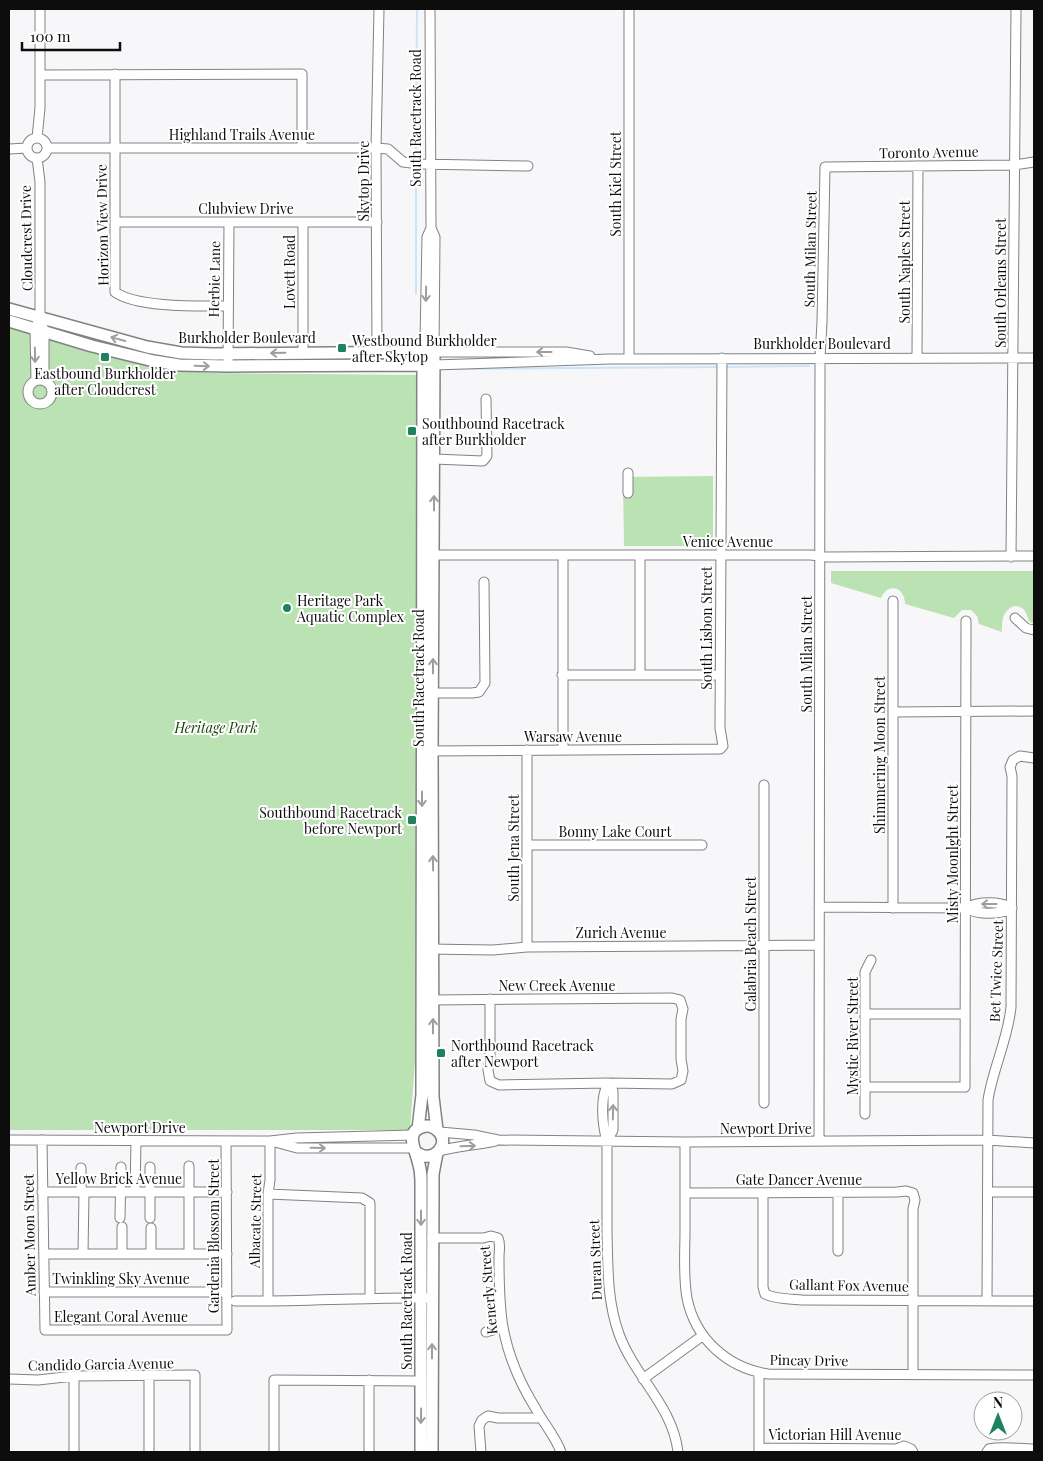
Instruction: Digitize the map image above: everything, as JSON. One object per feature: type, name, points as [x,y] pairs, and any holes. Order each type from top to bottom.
[{"type":"main road","name":"Burkholder Boulevard","points":[[9,309],[164,350],[198,354],[429,352]]},
{"type":"main road","name":"Burkholder Boulevard","points":[[9,321],[92,346],[179,365],[429,365]]},
{"type":"main road","name":"South Racetrack Road","points":[[416,1132],[422,1096],[428,949],[429,352]]},
{"type":"main road","name":"South Racetrack Road","points":[[428,751],[432,692],[428,555],[434,459],[429,365]]},
{"type":"main road","name":"South Racetrack Road","points":[[428,949],[433,1000],[433,1097],[438,1131]]},
{"type":"main road","points":[[427,1126],[438,1131],[443,1142],[438,1152],[427,1157],[420,1155],[414,1150],[412,1142],[416,1132],[427,1126]]},
{"type":"main road","name":"South Racetrack Road","points":[[414,1150],[421,1180],[432,1452]]},
{"type":"main road","name":"South Racetrack Road","points":[[421,1452],[421,1381],[432,1238],[433,1174],[438,1152]]},
{"type":"street","points":[[37,138],[41,75],[40,9]]},
{"type":"street","name":"Skytop Drive","points":[[377,353],[376,148],[379,9]]},
{"type":"street","name":"South Racetrack Road","points":[[429,352],[435,237],[431,228],[430,9]]},
{"type":"street","name":"South Kiel Street","points":[[629,9],[629,359]]},
{"type":"street","name":"South Orleans Street","points":[[1011,557],[1016,9]]},
{"type":"street","name":"Horizon View Drive","points":[[115,74],[116,292],[121,296],[174,306],[227,306]]},
{"type":"street","points":[[41,75],[302,74],[302,146]]},
{"type":"street","points":[[37,138],[44,140],[47,148],[44,155],[37,158],[30,155],[27,148],[28,143],[37,138]]},
{"type":"street","name":"Highland Trails Avenue","points":[[47,148],[302,146],[388,148],[403,162],[431,165]]},
{"type":"street","points":[[9,149],[27,148]]},
{"type":"street","name":"Cloudcrest Drive","points":[[37,158],[40,182],[40,381]]},
{"type":"street","name":"Toronto Avenue","points":[[825,167],[1014,165],[1034,162]]},
{"type":"street","points":[[431,165],[528,166]]},
{"type":"street","name":"South Naples Street","points":[[917,358],[918,166]]},
{"type":"street","name":"South Milan Street","points":[[819,1141],[820,358],[825,167]]},
{"type":"street","name":"Clubview Drive","points":[[115,222],[377,222]]},
{"type":"street","name":"Herbie Lane","points":[[228,366],[229,222]]},
{"type":"street","name":"Lovett Road","points":[[302,222],[303,353]]},
{"type":"street","name":"Burkholder Boulevard","points":[[429,352],[566,352],[610,359]]},
{"type":"street","name":"South Lisbon Street","points":[[722,358],[720,728],[723,746]]},
{"type":"street","name":"Burkholder Boulevard","points":[[429,365],[610,359],[1034,358]]},
{"type":"street","points":[[434,459],[483,461],[487,456],[486,400]]},
{"type":"street","points":[[628,473],[628,492]]},
{"type":"street","name":"Venice Avenue","points":[[428,555],[1034,556]]},
{"type":"street","points":[[563,555],[563,750]]},
{"type":"street","points":[[640,555],[640,675]]},
{"type":"street","points":[[432,692],[479,692],[485,683],[484,582]]},
{"type":"street","name":"Shimmering Moon Street","points":[[892,908],[893,601]]},
{"type":"street","points":[[1015,618],[1026,628],[1034,630]]},
{"type":"street","name":"Misty Moonlght Street","points":[[865,1087],[965,1087],[966,622]]},
{"type":"street","points":[[562,675],[720,674]]},
{"type":"street","points":[[893,712],[1034,712]]},
{"type":"street","name":"Warsaw Avenue","points":[[428,751],[720,749],[723,746]]},
{"type":"street","name":"South Jena Street","points":[[527,750],[527,946]]},
{"type":"street","name":"Bet Twice Street","points":[[987,1301],[987,1108],[990,1088],[997,1061],[1004,1044],[1011,1013],[1012,776],[1010,767],[1013,760],[1020,756],[1034,758]]},
{"type":"street","name":"Calabria Beach Street","points":[[764,785],[764,1103]]},
{"type":"street","name":"Bonny Lake Court","points":[[527,845],[702,845]]},
{"type":"street","points":[[819,907],[966,908],[973,912],[1005,912],[1012,908]]},
{"type":"street","name":"Zurich Avenue","points":[[428,949],[493,950],[527,946],[819,945]]},
{"type":"street","name":"Mystic River Street","points":[[865,1114],[865,972],[871,960]]},
{"type":"street","name":"New Creek Avenue","points":[[433,1000],[672,998],[680,1000],[683,1009],[681,1019],[683,1071],[681,1080],[672,1084],[608,1083]]},
{"type":"street","points":[[490,999],[490,1059],[488,1070],[490,1081],[499,1085],[608,1083]]},
{"type":"street","points":[[865,1014],[965,1014]]},
{"type":"street","name":"Duran Street","points":[[608,1083],[604,1091],[604,1130],[607,1141],[610,1300],[626,1352],[668,1418],[678,1452]]},
{"type":"street","name":"Newport Drive","points":[[438,1131],[474,1134],[498,1140],[685,1142],[987,1140],[1034,1143]]},
{"type":"street","name":"Newport Drive","points":[[9,1140],[270,1141],[416,1132]]},
{"type":"street","name":"Amber Moon Street","points":[[42,1140],[45,1330]]},
{"type":"street","name":"Newport Drive","points":[[438,1152],[458,1146],[474,1146],[498,1140]]},
{"type":"street","points":[[135,1192],[136,1141]]},
{"type":"street","name":"Gardenia Blossom Street","points":[[226,1141],[227,1330]]},
{"type":"street","name":"Newport Drive","points":[[270,1141],[297,1148],[414,1150]]},
{"type":"street","name":"Albacate Street","points":[[268,1301],[270,1141]]},
{"type":"street","name":"Pincay Drive","points":[[685,1142],[687,1297],[692,1316],[702,1336],[722,1355],[740,1366],[759,1372],[783,1374],[1034,1375]]},
{"type":"street","points":[[189,1166],[189,1254]]},
{"type":"street","points":[[120,1167],[122,1254]]},
{"type":"street","points":[[150,1167],[150,1218]]},
{"type":"street","points":[[81,1168],[81,1188],[84,1192],[83,1254]]},
{"type":"street","name":"Gate Dancer Avenue","points":[[685,1193],[906,1191],[913,1193],[915,1200],[913,1209],[913,1300]]},
{"type":"street","name":"Yellow Brick Avenue","points":[[42,1192],[227,1192]]},
{"type":"street","points":[[988,1192],[1034,1192]]},
{"type":"street","name":"Gallant Fox Avenue","points":[[762,1193],[763,1287],[766,1294],[772,1297],[779,1296],[802,1300],[1034,1300]]},
{"type":"street","points":[[838,1193],[838,1251]]},
{"type":"street","points":[[268,1194],[362,1198],[370,1203],[370,1298]]},
{"type":"street","points":[[151,1228],[151,1254]]},
{"type":"street","name":"Kenerly Street","points":[[432,1238],[483,1238],[491,1236],[498,1238],[501,1245],[499,1254],[503,1327],[519,1375],[561,1452]]},
{"type":"street","points":[[44,1254],[227,1254]]},
{"type":"street","name":"Twinkling Sky Avenue","points":[[44,1292],[227,1292]]},
{"type":"street","points":[[235,1301],[427,1298]]},
{"type":"street","points":[[913,1300],[913,1374]]},
{"type":"street","points":[[486,1332],[503,1327]]},
{"type":"street","name":"Elegant Coral Avenue","points":[[45,1330],[227,1330]]},
{"type":"street","points":[[643,1379],[702,1336]]},
{"type":"street","points":[[759,1372],[759,1450]]},
{"type":"street","points":[[74,1376],[74,1452]]},
{"type":"street","name":"Candido Garcia Avenue","points":[[9,1380],[38,1380],[74,1376],[195,1376],[194,1452]]},
{"type":"street","points":[[149,1376],[149,1452]]},
{"type":"street","points":[[274,1452],[274,1380],[421,1381]]},
{"type":"street","points":[[369,1380],[369,1452]]},
{"type":"street","points":[[481,1452],[479,1426],[482,1420],[488,1416],[498,1418],[541,1418]]},
{"type":"street","name":"Victorian Hill Avenue","points":[[759,1450],[836,1450],[896,1448],[904,1446],[912,1451]]},
{"type":"street","points":[[988,1451],[998,1447],[1006,1449],[1034,1449]]},
{"type":"green space","name":"Heritage Park","points":[[9,324],[159,368],[207,373],[416,375],[423,733],[422,965],[410,1130],[9,1130]]},
{"type":"green space","points":[[713,476],[713,542],[708,546],[624,546],[623,477]]},
{"type":"green space","points":[[831,571],[1034,571],[1034,624],[1029,621],[1026,612],[1022,608],[1014,606],[1005,614],[1002,632],[979,624],[977,616],[971,610],[962,610],[954,618],[905,604],[902,594],[896,589],[888,590],[881,598],[831,583]]},
{"type":"waterway","points":[[416,152],[417,9]]},
{"type":"waterway","points":[[416,175],[416,294]]},
{"type":"waterway","points":[[724,367],[809,366]]},
{"type":"waterway","points":[[455,369],[719,367]]},
{"type":"place","name":"Westbound Burkholder after Skytop","points":[[342,348]]},
{"type":"place","name":"Eastbound Burkholder after Cloudcrest","points":[[105,357]]},
{"type":"place","name":"Southbound Racetrack after Burkholder","points":[[412,431]]},
{"type":"place","name":"Heritage Park Aquatic Complex","points":[[287,608]]},
{"type":"place","name":"Southbound Racetrack before Newport","points":[[412,820]]},
{"type":"place","name":"Northbound Racetrack after Newport","points":[[441,1053]]}]
